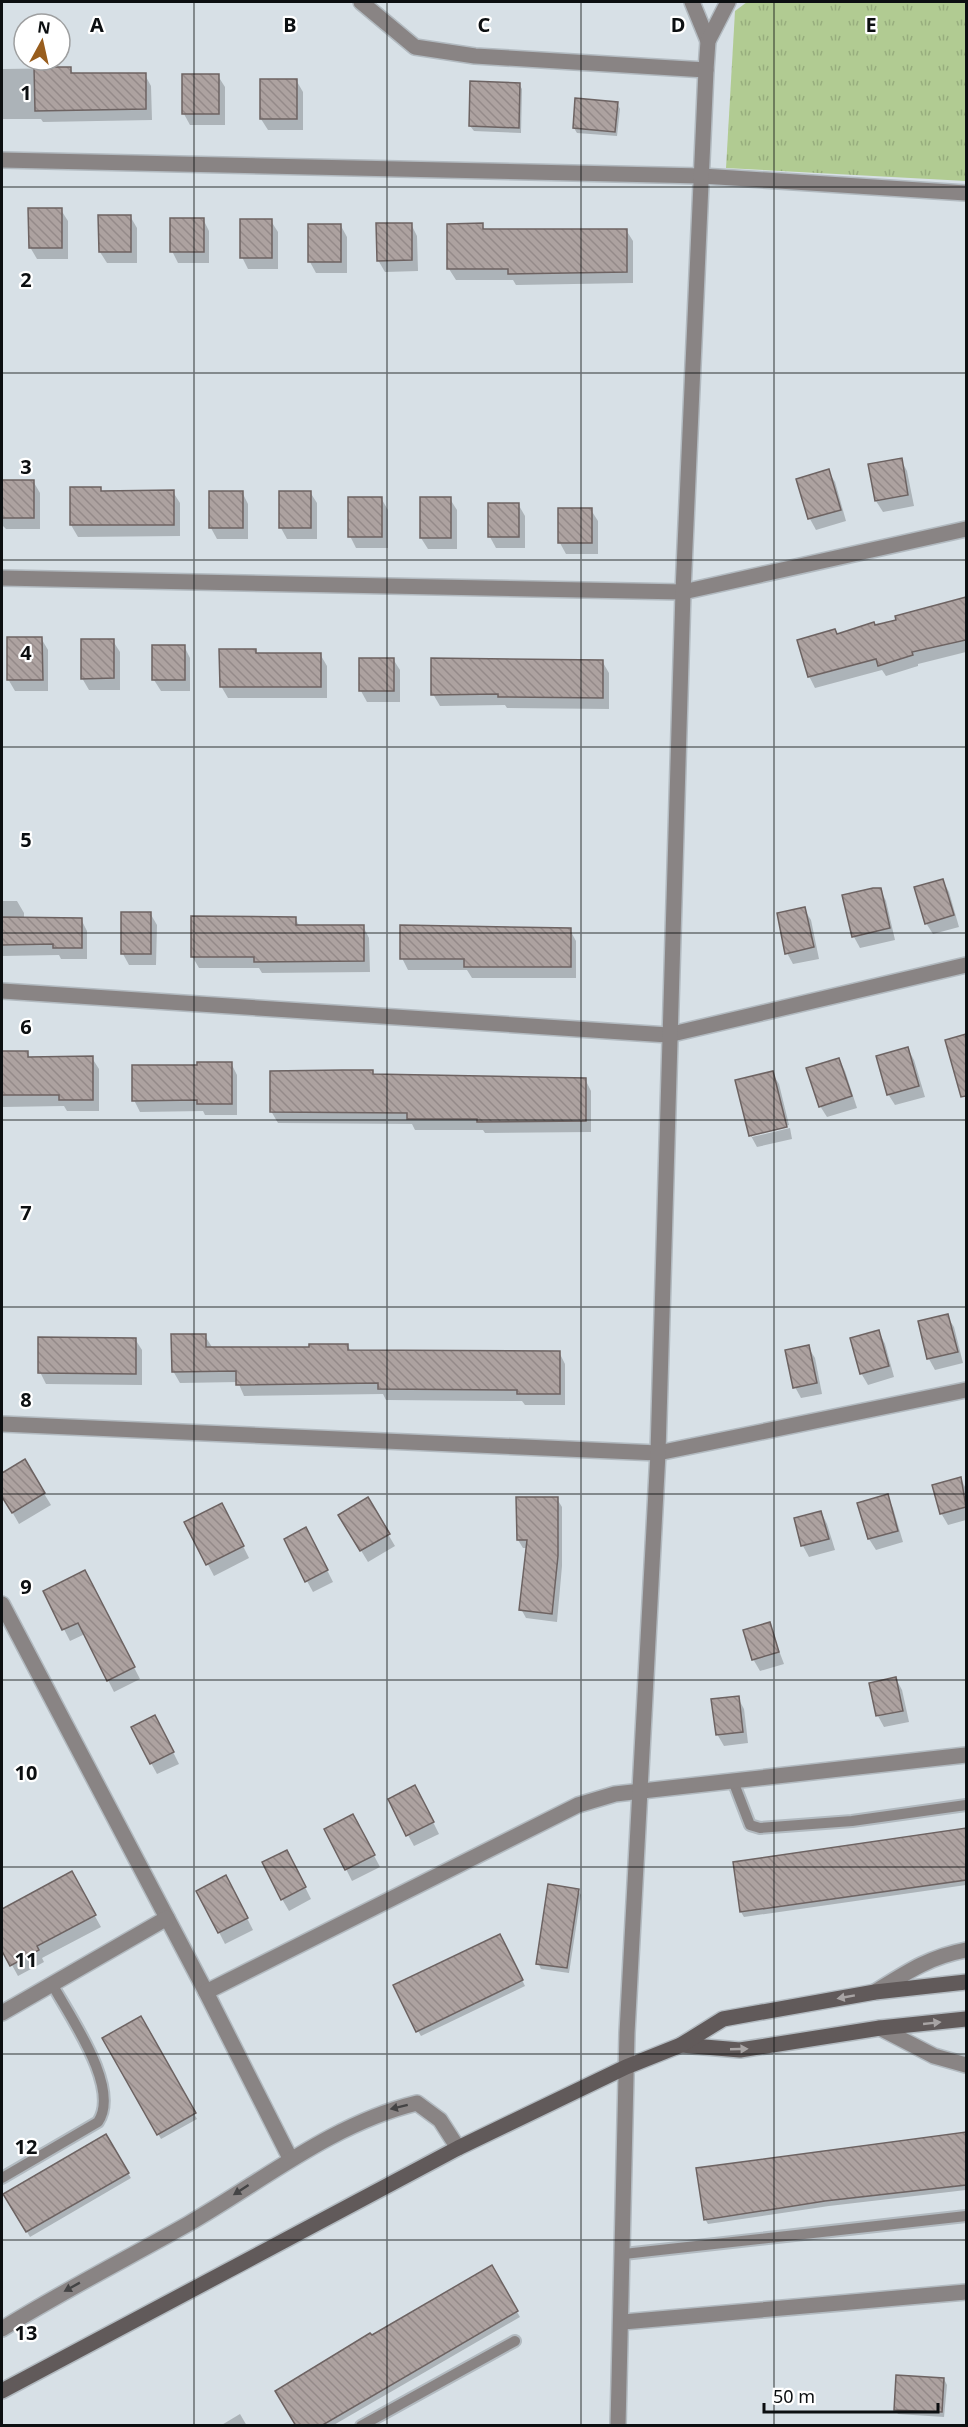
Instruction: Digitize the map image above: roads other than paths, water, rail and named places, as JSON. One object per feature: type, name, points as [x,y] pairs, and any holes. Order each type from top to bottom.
[{"type":"main road","points":[[2,2391],[458,2148],[626,2067],[681,2045],[723,2019],[875,1992],[966,1982]]},
{"type":"main road","points":[[681,2045],[740,2050],[880,2028],[966,2019]]},
{"type":"street","points":[[361,2],[416,47],[475,56],[706,70]]},
{"type":"street","points":[[692,2],[708,41]]},
{"type":"street","points":[[618,2426],[623,2322],[626,2067],[658,1453],[668,1035],[683,592],[706,70],[708,41],[728,2]]},
{"type":"street","points":[[2,160],[702,176],[966,193]]},
{"type":"street","points":[[2,578],[683,592],[966,529]]},
{"type":"street","points":[[2,991],[668,1035],[966,965]]},
{"type":"street","points":[[2,1424],[658,1453],[966,1390]]},
{"type":"street","points":[[2,1604],[206,1992],[290,2158]]},
{"type":"street","points":[[206,1992],[578,1805],[615,1794],[966,1755]]},
{"type":"street","points":[[2,2013],[167,1918]]},
{"type":"street","points":[[875,1992],[922,1963],[939,1956],[966,1950]]},
{"type":"street","points":[[880,2028],[934,2056],[966,2065]]},
{"type":"street","points":[[2,2329],[65,2290],[190,2223],[290,2158],[386,2110],[417,2103],[440,2120],[458,2148]]},
{"type":"street","points":[[623,2322],[966,2292]]},
{"type":"lane","points":[[733,1781],[750,1825],[760,1827],[852,1821],[966,1805]]},
{"type":"lane","points":[[2,2178],[98,2122],[104,2114],[103,2082],[52,1984]]},
{"type":"lane","points":[[624,2254],[966,2216]]},
{"type":"lane","points":[[361,2426],[515,2341]]}]
